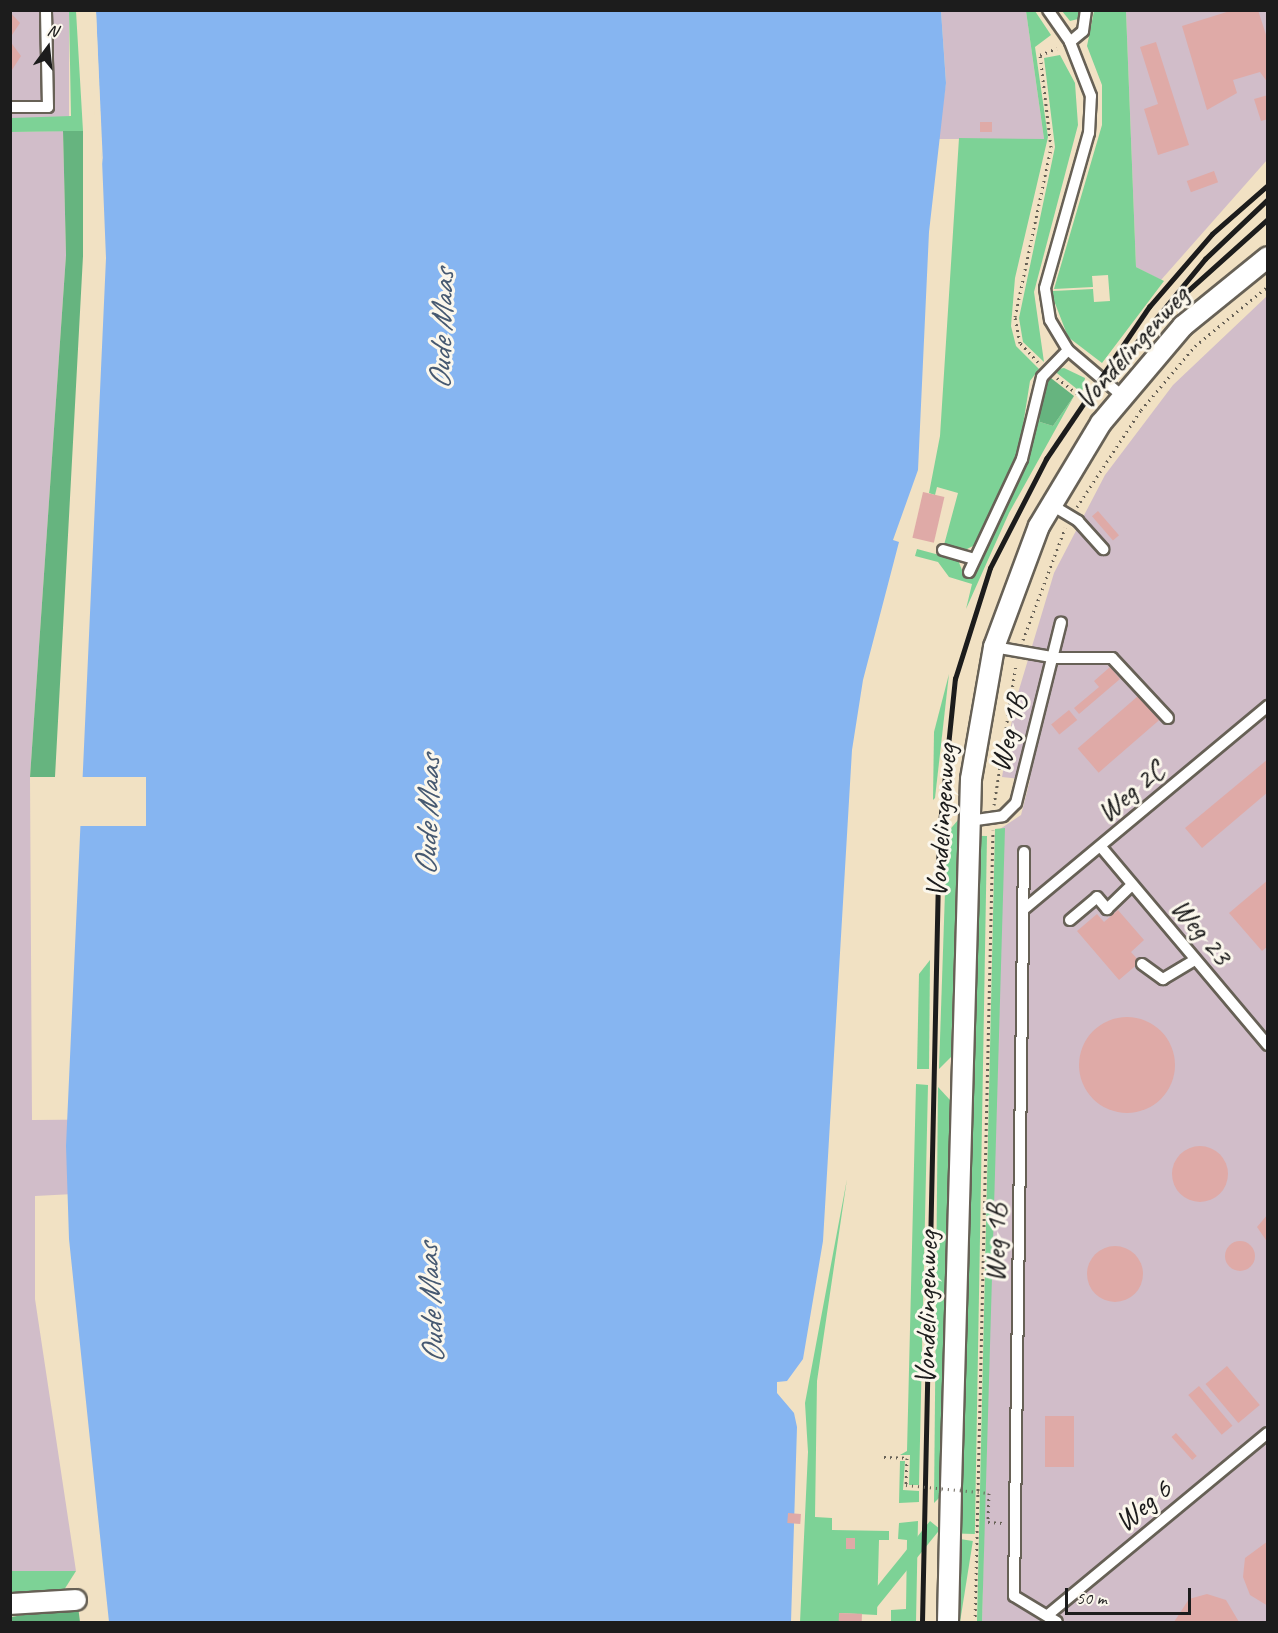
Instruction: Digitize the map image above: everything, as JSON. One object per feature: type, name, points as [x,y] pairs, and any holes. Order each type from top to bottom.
[{"type":"street","name":"Vondelingenweg","points":[[948,1623],[969,821],[976,733],[994,647],[1017,574],[1050,504],[1121,395],[1183,326],[1268,257]]},
{"type":"street","points":[[10,1604],[76,1599]]},
{"type":"lane","points":[[10,107],[48,107],[46,10]]},
{"type":"lane","points":[[1048,10],[1070,42],[1087,79],[1091,115],[1045,288],[1050,320],[1068,350],[1121,395]]},
{"type":"lane","points":[[1070,42],[1083,32],[1086,10]]},
{"type":"lane","points":[[969,572],[1022,459],[1042,377],[1068,350]]},
{"type":"lane","points":[[1050,504],[1078,521],[1103,549]]},
{"type":"lane","points":[[943,550],[974,559]]},
{"type":"lane","name":"Weg 1B","points":[[969,821],[1003,816],[1016,803],[1061,623]]},
{"type":"lane","points":[[994,647],[1052,657],[1099,655],[1118,661],[1168,718]]},
{"type":"lane","name":"Weg 2C","points":[[1023,910],[1268,706]]},
{"type":"lane","name":"Weg 23","points":[[1101,847],[1268,1045]]},
{"type":"lane","name":"Weg 1B","points":[[1024,852],[1014,1596],[1053,1618]]},
{"type":"lane","points":[[1070,920],[1097,897],[1107,909],[1132,885]]},
{"type":"lane","points":[[1143,964],[1162,979],[1195,960]]},
{"type":"lane","name":"Weg 6","points":[[1053,1618],[1268,1433]]},
{"type":"path","points":[[884,1457],[907,1461],[906,1488],[989,1490],[988,1522],[998,1522]]},
{"type":"shaded area","points":[[10,11],[69,11],[69,118],[10,118]]},
{"type":"shaded area","points":[[941,11],[1026,11],[1044,139],[938,139],[946,82]]},
{"type":"shaded area","points":[[1126,11],[1267,11],[1267,160],[1161,280],[1136,267]]},
{"type":"shaded area","points":[[63,131],[66,255],[30,777],[32,1120],[150,1119],[151,1190],[35,1196],[35,1299],[76,1571],[10,1571],[10,132]]},
{"type":"shaded area","points":[[1267,296],[1267,1622],[982,1622],[1000,829],[1021,815],[1030,780],[1002,777],[1015,703],[1054,573],[1105,475],[1173,385]]},
{"type":"green space","points":[[69,11],[76,11],[83,131],[11,132],[11,118],[71,116]]},
{"type":"green space","points":[[1026,11],[1035,11],[1051,35],[1035,47],[1048,137],[1015,278],[1011,326],[1016,346],[1039,369],[1030,381],[1018,457],[977,544],[965,550],[944,545],[958,493],[937,487],[935,495],[929,493],[940,436],[959,138],[1044,139]]},
{"type":"green space","points":[[1062,11],[1078,11],[1078,19],[1070,21]]},
{"type":"green space","points":[[1094,11],[1126,11],[1136,267],[1164,281],[1102,363],[1068,337],[1053,298],[1053,291],[1093,289],[1094,302],[1110,301],[1108,275],[1092,276],[1093,287],[1054,289],[1102,125],[1102,85],[1087,46]]},
{"type":"green space","points":[[1060,55],[1075,83],[1078,125],[1034,292],[1044,362],[1023,342],[1019,318],[1055,147],[1044,58]]},
{"type":"green space","points":[[63,131],[83,131],[83,256],[55,777],[30,777],[66,255]]},
{"type":"green space","points":[[1064,368],[1085,378],[1082,393],[1053,370]]},
{"type":"green space","points":[[1047,375],[1074,396],[1053,426],[1040,422],[1039,413]]},
{"type":"green space","points":[[1074,396],[1009,513],[966,609],[972,584],[949,577],[938,562],[915,556],[917,549],[958,560],[964,575],[973,577],[1028,462],[1039,413],[1040,422],[1053,426]]},
{"type":"green space","points":[[949,674],[935,798],[933,800],[934,732]]},
{"type":"green space","points":[[958,820],[951,1057],[939,1069],[947,833]]},
{"type":"green space","points":[[1005,828],[982,1622],[977,1622],[995,829]]},
{"type":"green space","points":[[969,836],[987,836],[975,1534],[957,1534]]},
{"type":"green space","points":[[930,960],[929,1069],[917,1069],[919,974]]},
{"type":"green space","points":[[916,1084],[928,1085],[919,1485],[909,1485],[910,1455],[900,1455],[907,1451]]},
{"type":"green space","points":[[938,1087],[950,1100],[941,1496],[934,1503]]},
{"type":"green space","points":[[847,1179],[817,1381],[815,1517],[832,1518],[832,1530],[889,1531],[889,1540],[879,1540],[877,1615],[839,1613],[839,1622],[800,1622],[808,1452],[805,1403]]},
{"type":"green space","points":[[900,1461],[905,1461],[903,1490],[919,1491],[919,1502],[899,1503]]},
{"type":"green space","points":[[918,1521],[916,1622],[891,1622],[891,1610],[906,1609],[907,1540],[898,1539],[899,1523]]},
{"type":"green space","points":[[930,1521],[940,1529],[877,1608],[866,1599]]},
{"type":"green space","points":[[960,1539],[973,1541],[960,1622],[947,1621]]},
{"type":"green space","points":[[11,1571],[76,1571],[64,1590],[11,1593]]},
{"type":"green space","points":[[78,1606],[80,1622],[11,1622],[11,1617]]},
{"type":"water","name":"Oude Maas","points":[[96,11],[941,11],[946,83],[929,232],[918,470],[893,540],[899,542],[863,680],[852,750],[823,1241],[803,1359],[787,1381],[777,1382],[777,1393],[794,1413],[797,1427],[791,1622],[109,1622],[69,1239],[66,1146],[106,258]]},
{"type":"pier","points":[[93,10],[96,11],[103,164],[95,116]]},
{"type":"pier","points":[[77,777],[146,777],[146,826],[77,826]]},
{"type":"building","points":[[1233,10],[1258,10],[1268,41],[1268,83],[1260,72],[1233,80],[1237,93],[1207,110],[1182,26]]},
{"type":"building","points":[[10,12],[20,23],[10,38]]},
{"type":"building","points":[[10,41],[21,56],[10,73]]},
{"type":"building","points":[[1156,42],[1189,145],[1158,155],[1144,109],[1158,104],[1140,47]]},
{"type":"building","points":[[1268,95],[1268,119],[1261,121],[1254,99]]},
{"type":"building","points":[[980,122],[992,122],[992,132],[980,132]]},
{"type":"building","points":[[1214,171],[1218,182],[1191,192],[1187,181]]},
{"type":"building","points":[[923,492],[944,497],[934,543],[912,538]]},
{"type":"building","points":[[1098,511],[1119,535],[1113,540],[1092,516]]},
{"type":"building","points":[[1110,667],[1120,679],[1079,714],[1074,708],[1099,687],[1094,681]]},
{"type":"building","points":[[1138,696],[1159,720],[1099,773],[1078,748]]},
{"type":"building","points":[[1069,710],[1077,720],[1059,735],[1051,724]]},
{"type":"building","points":[[1268,759],[1268,792],[1202,848],[1185,828]]},
{"type":"building","points":[[1268,880],[1268,946],[1262,951],[1229,913]]},
{"type":"building","points":[[1118,910],[1144,940],[1131,952],[1140,962],[1119,980],[1077,931],[1097,914],[1104,922]]},
{"type":"building","points":[[1127,1017],[1145,1021],[1161,1031],[1171,1047],[1175,1065],[1171,1083],[1161,1099],[1145,1109],[1127,1113],[1109,1109],[1093,1099],[1083,1083],[1079,1065],[1083,1047],[1093,1031],[1109,1021]]},
{"type":"building","points":[[1200,1146],[1211,1148],[1220,1154],[1226,1163],[1228,1174],[1226,1185],[1220,1194],[1211,1200],[1200,1202],[1189,1200],[1180,1194],[1174,1185],[1172,1174],[1174,1163],[1180,1154],[1189,1148]]},
{"type":"building","points":[[1268,1214],[1268,1243],[1257,1227]]},
{"type":"building","points":[[1240,1241],[1251,1245],[1255,1256],[1251,1267],[1240,1271],[1229,1267],[1225,1256],[1229,1245]]},
{"type":"building","points":[[1115,1246],[1126,1248],[1135,1254],[1141,1263],[1143,1274],[1141,1285],[1135,1294],[1126,1300],[1115,1302],[1104,1300],[1095,1294],[1089,1285],[1087,1274],[1089,1263],[1095,1254],[1104,1248]]},
{"type":"building","points":[[1227,1366],[1260,1405],[1238,1423],[1206,1384]]},
{"type":"building","points":[[1199,1386],[1232,1426],[1222,1435],[1188,1395]]},
{"type":"building","points":[[1045,1416],[1074,1416],[1074,1467],[1045,1467]]},
{"type":"building","points":[[1176,1433],[1197,1456],[1192,1460],[1172,1437]]},
{"type":"building","points":[[788,1513],[801,1514],[800,1524],[787,1523]]},
{"type":"building","points":[[846,1538],[855,1538],[855,1549],[846,1549]]},
{"type":"building","points":[[1268,1541],[1268,1606],[1250,1595],[1243,1577],[1245,1558]]},
{"type":"building","points":[[1207,1594],[1226,1600],[1239,1622],[1174,1622],[1189,1599]]},
{"type":"building","points":[[839,1613],[862,1614],[862,1622],[839,1622]]},
{"type":"railway","points":[[922,1622],[939,833],[955,679],[990,568],[1046,459],[1149,307],[1212,234],[1268,185]]},
{"type":"railway","points":[[1104,382],[1205,259],[1268,199]]},
{"type":"railway","points":[[1181,297],[1268,219]]}]
